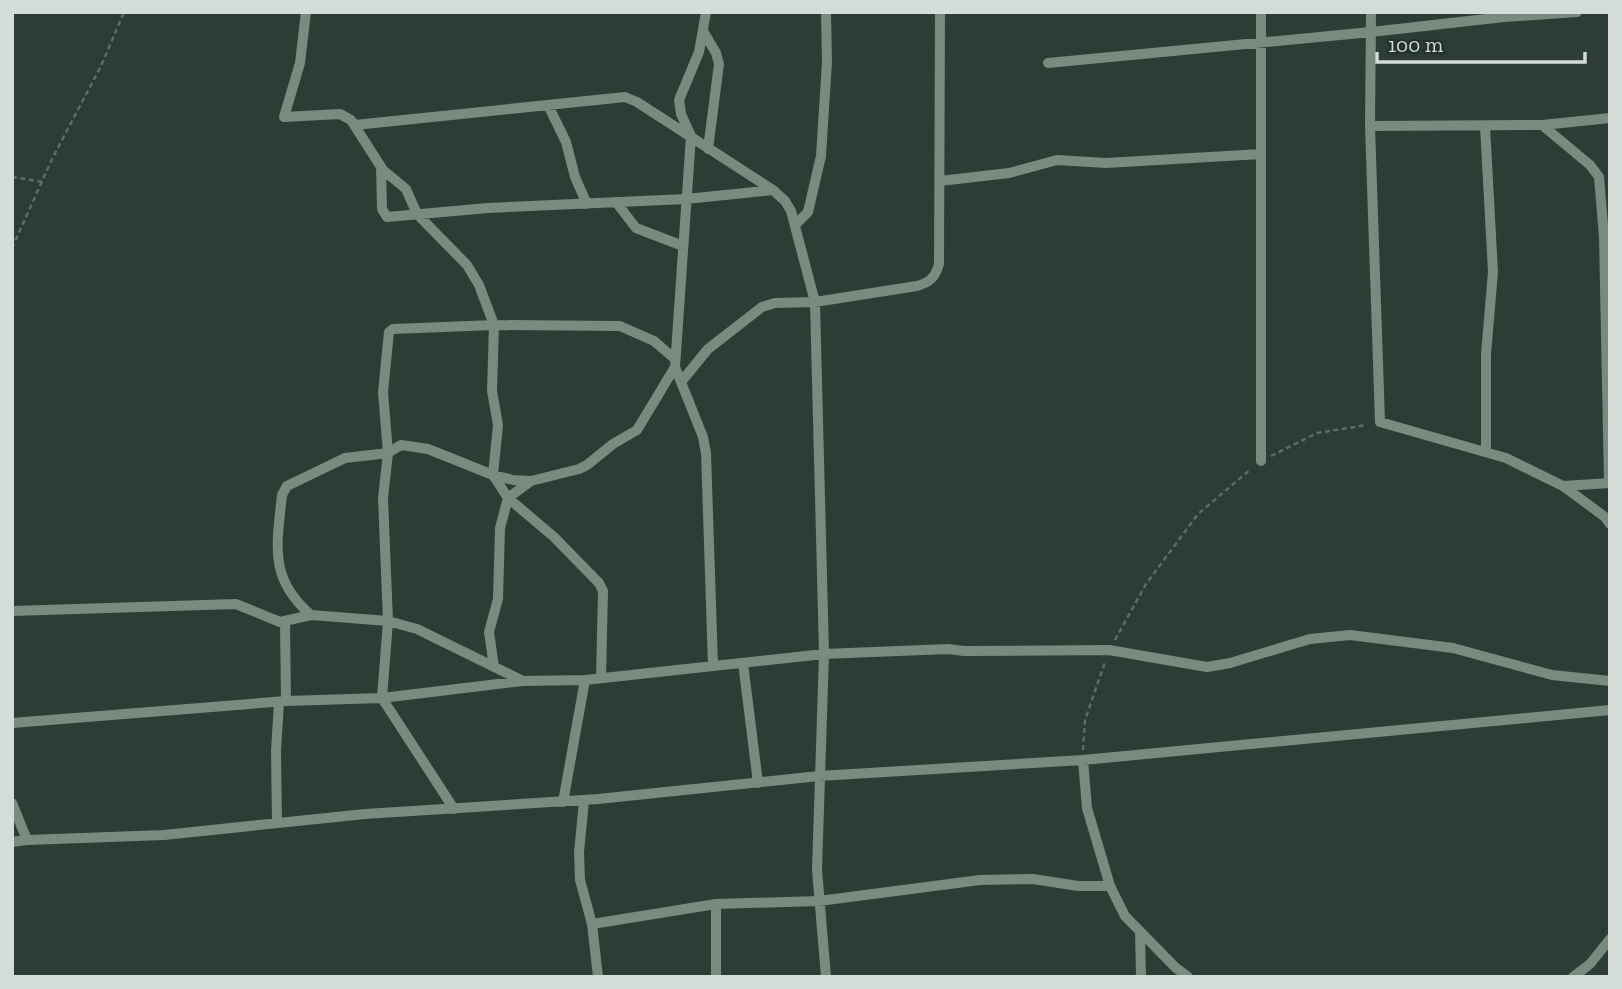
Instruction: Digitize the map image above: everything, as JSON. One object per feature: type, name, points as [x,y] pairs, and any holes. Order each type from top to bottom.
[{"type":"street","points":[[306,12],[300,63],[284,117],[340,114],[351,120],[381,167],[406,189],[417,214],[467,265],[479,285],[494,326],[492,384],[498,425],[494,475],[508,498],[554,537],[599,583],[603,592],[601,678]]},
{"type":"street","points":[[706,12],[695,64],[679,100],[681,114],[691,136],[675,363],[703,437],[706,453],[713,666]]},
{"type":"street","points":[[796,224],[808,212],[821,156],[827,62],[826,12]]},
{"type":"street","points":[[681,382],[708,349],[762,307],[775,303],[815,302],[916,286],[928,283],[936,276],[939,264],[940,12]]},
{"type":"street","points":[[1261,12],[1261,461]]},
{"type":"street","points":[[1371,12],[1370,126],[1380,422],[1506,458],[1563,486],[1610,524]]},
{"type":"street","points":[[1048,63],[1371,32],[1504,15],[1577,12]]},
{"type":"street","points":[[704,31],[719,64],[708,149]]},
{"type":"street","points":[[355,125],[625,97],[691,136],[773,190],[785,201],[796,224],[815,302],[824,654],[817,870],[826,977]]},
{"type":"street","points":[[548,105],[566,142],[575,177],[587,204]]},
{"type":"street","points":[[1370,126],[1542,125],[1610,118]]},
{"type":"street","points":[[1542,125],[1590,165],[1599,177],[1607,236],[1609,483],[1563,486]]},
{"type":"street","points":[[1485,126],[1493,272],[1486,354],[1486,452]]},
{"type":"street","points":[[940,181],[1009,173],[1057,160],[1106,163],[1261,154]]},
{"type":"street","points":[[381,167],[382,209],[387,217],[687,199],[773,190]]},
{"type":"street","points":[[617,202],[636,228],[683,246]]},
{"type":"street","points":[[454,809],[382,698],[388,621],[383,498],[388,453],[383,392],[390,331],[494,326],[620,326],[653,341],[675,363]]},
{"type":"street","points":[[494,667],[489,632],[498,599],[500,528],[508,498],[531,481],[587,465],[613,444],[632,434],[640,425],[675,363]]},
{"type":"street","points":[[311,615],[290,594],[276,555],[283,491],[297,480],[345,458],[388,453],[401,445],[428,449],[494,475],[531,481]]},
{"type":"street","points":[[12,611],[236,604],[275,621],[285,622],[311,615],[388,621],[417,629],[523,681]]},
{"type":"street","points":[[277,823],[276,751],[282,702],[285,622]]},
{"type":"street","points":[[12,723],[282,702],[382,698],[523,681],[585,680],[824,654],[948,649],[1109,650],[1207,667],[1230,663],[1310,639],[1350,635],[1453,648],[1552,675],[1610,681]]},
{"type":"street","points":[[743,663],[758,783]]},
{"type":"street","points":[[564,802],[585,680]]},
{"type":"street","points":[[12,842],[164,835],[277,823],[584,801],[818,776],[1083,760],[1610,710]]},
{"type":"street","points":[[1083,760],[1087,807],[1110,886],[1125,916],[1188,977]]},
{"type":"street","points":[[584,801],[579,852],[580,880],[592,924],[598,977]]},
{"type":"street","points":[[12,803],[27,840]]},
{"type":"street","points":[[592,924],[716,904],[819,901],[980,880],[1033,879],[1077,886],[1110,886]]},
{"type":"street","points":[[716,904],[716,977]]},
{"type":"street","points":[[1140,931],[1141,977]]},
{"type":"street","points":[[1573,977],[1590,964],[1610,939]]},
{"type":"street","points":[[1590,964],[1590,977]]},
{"type":"path","points":[[12,248],[44,182],[52,159],[101,66],[124,12]]},
{"type":"path","points":[[12,177],[44,182]]},
{"type":"path","points":[[1083,760],[1085,720],[1109,650],[1146,584],[1198,514],[1261,461],[1317,433],[1380,422]]}]
